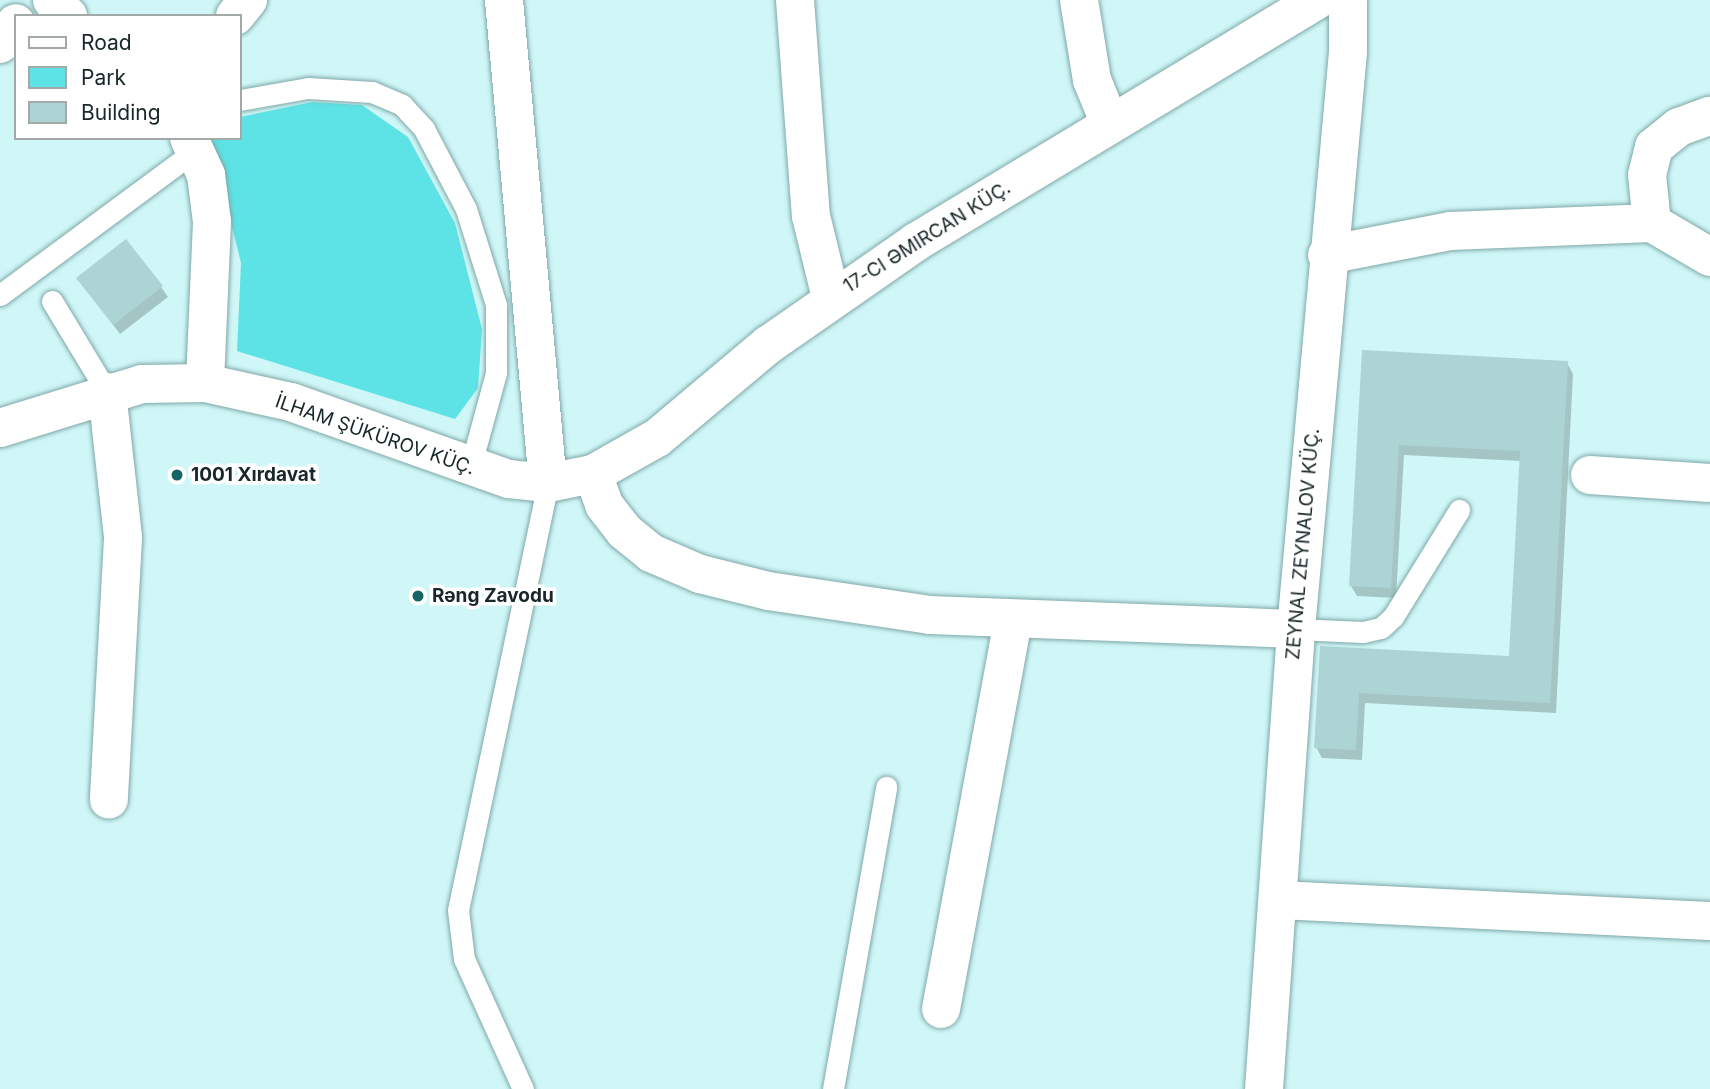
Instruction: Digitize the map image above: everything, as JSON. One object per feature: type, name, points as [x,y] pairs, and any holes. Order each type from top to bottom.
[{"type":"street","points":[[52,0],[66,14]]},
{"type":"street","points":[[237,14],[248,0]]},
{"type":"street","points":[[504,0],[548,483]]},
{"type":"street","points":[[794,0],[811,216],[831,298]]},
{"type":"street","points":[[1079,0],[1092,79],[1110,124]]},
{"type":"street","name":"17-CI ƏMIRCAN KÜÇ.","points":[[548,483],[593,474],[657,438],[831,298],[1110,124],[1317,0]]},
{"type":"street","name":"ZEYNAL ZEYNALOV KÜÇ.","points":[[1264,1089],[1296,629],[1327,255],[1348,52],[1348,0]]},
{"type":"street","points":[[0,44],[14,26]]},
{"type":"street","points":[[1652,223],[1647,175],[1654,146],[1679,127],[1710,116]]},
{"type":"street","points":[[192,144],[206,175],[212,222],[205,383]]},
{"type":"street","points":[[1327,255],[1450,231],[1652,223],[1710,257]]},
{"type":"street","name":"İLHAM ŞÜKÜROV KÜÇ.","points":[[0,428],[107,392],[173,381],[205,383],[291,402],[470,468],[548,483]]},
{"type":"street","points":[[107,392],[123,538],[109,800]]},
{"type":"street","points":[[593,474],[604,505],[624,531],[651,553],[700,574],[768,590],[903,611],[1013,621],[1296,629]]},
{"type":"street","points":[[1590,475],[1710,483]]},
{"type":"street","points":[[941,1009],[1013,621]]},
{"type":"street","points":[[1278,901],[1710,921]]},
{"type":"lane","points":[[242,100],[308,88],[372,92],[402,105],[424,130],[466,209],[496,305],[496,373],[470,468]]},
{"type":"lane","points":[[0,295],[192,144]]},
{"type":"lane","points":[[52,301],[107,392]]},
{"type":"lane","points":[[523,1089],[464,958],[458,910],[548,483]]},
{"type":"lane","points":[[1296,629],[1363,632],[1381,628],[1393,617],[1459,510]]},
{"type":"lane","points":[[833,1089],[886,788]]},
{"type":"green space","points":[[312,102],[362,105],[408,137],[455,223],[482,329],[478,388],[455,419],[237,351],[241,263],[210,140],[242,140],[242,117]]},
{"type":"building","points":[[126,239],[163,286],[113,325],[76,278]]},
{"type":"building","points":[[1362,350],[1568,361],[1550,703],[1359,693],[1356,750],[1314,748],[1320,646],[1509,656],[1520,451],[1399,445],[1391,588],[1349,586]]},
{"type":"place","name":"1001 Xırdavat","points":[[177,475]]},
{"type":"place","name":"Rəng Zavodu","points":[[418,596]]}]
